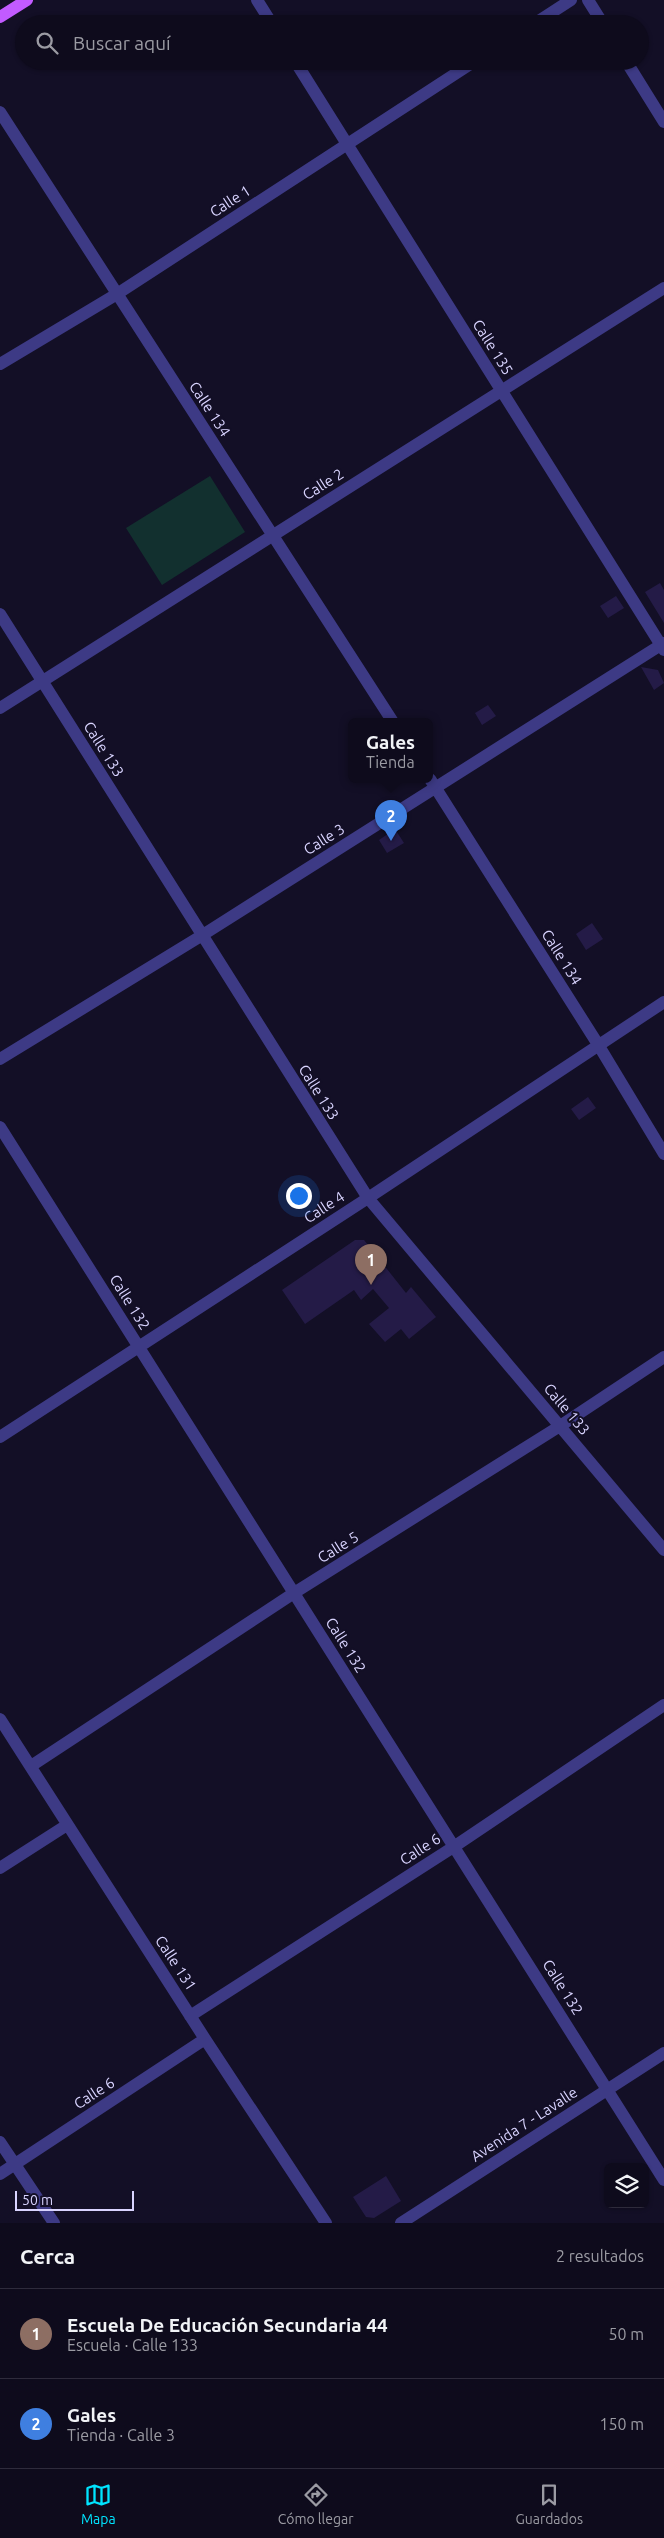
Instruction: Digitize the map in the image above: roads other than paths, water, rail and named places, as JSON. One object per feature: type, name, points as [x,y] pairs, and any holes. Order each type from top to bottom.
[{"type":"main road","points":[[0,17],[27,0]]},
{"type":"street","points":[[257,0],[266,15]]},
{"type":"street","points":[[548,15],[571,0]]},
{"type":"street","points":[[588,0],[597,15]]},
{"type":"street","name":"Calle 135","points":[[302,70],[501,391],[663,646]]},
{"type":"street","name":"Calle 1","points":[[0,364],[117,294],[461,70]]},
{"type":"street","points":[[632,70],[664,122]]},
{"type":"street","name":"Calle 134","points":[[0,112],[390,718]]},
{"type":"street","name":"Calle 2","points":[[0,708],[664,288]]},
{"type":"street","name":"Calle 133","points":[[0,614],[201,936],[368,1198],[664,1550]]},
{"type":"street","name":"Calle 3","points":[[0,1060],[201,936],[433,783],[663,646]]},
{"type":"street","name":"Calle 134","points":[[433,783],[599,1046],[664,1154]]},
{"type":"street","name":"Calle 4","points":[[0,1437],[368,1198],[664,1002]]},
{"type":"street","name":"Calle 132","points":[[0,1127],[664,2180]]},
{"type":"street","name":"Calle 5","points":[[31,1766],[294,1594],[560,1426],[664,1357]]},
{"type":"street","name":"Calle 6","points":[[190,2016],[455,1846],[664,1705]]},
{"type":"street","name":"Calle 131","points":[[0,1719],[190,2016],[326,2223]]},
{"type":"street","points":[[0,1868],[67,1825]]},
{"type":"street","name":"Calle 6","points":[[0,2174],[205,2039]]},
{"type":"street","name":"Avenida 7 - Lavalle","points":[[401,2223],[664,2052]]},
{"type":"street","points":[[0,2142],[54,2223]]},
{"type":"place","name":"Gales","points":[[391,841]]},
{"type":"place","name":"Escuela De Educación Secundaria 44","points":[[371,1285]]}]
